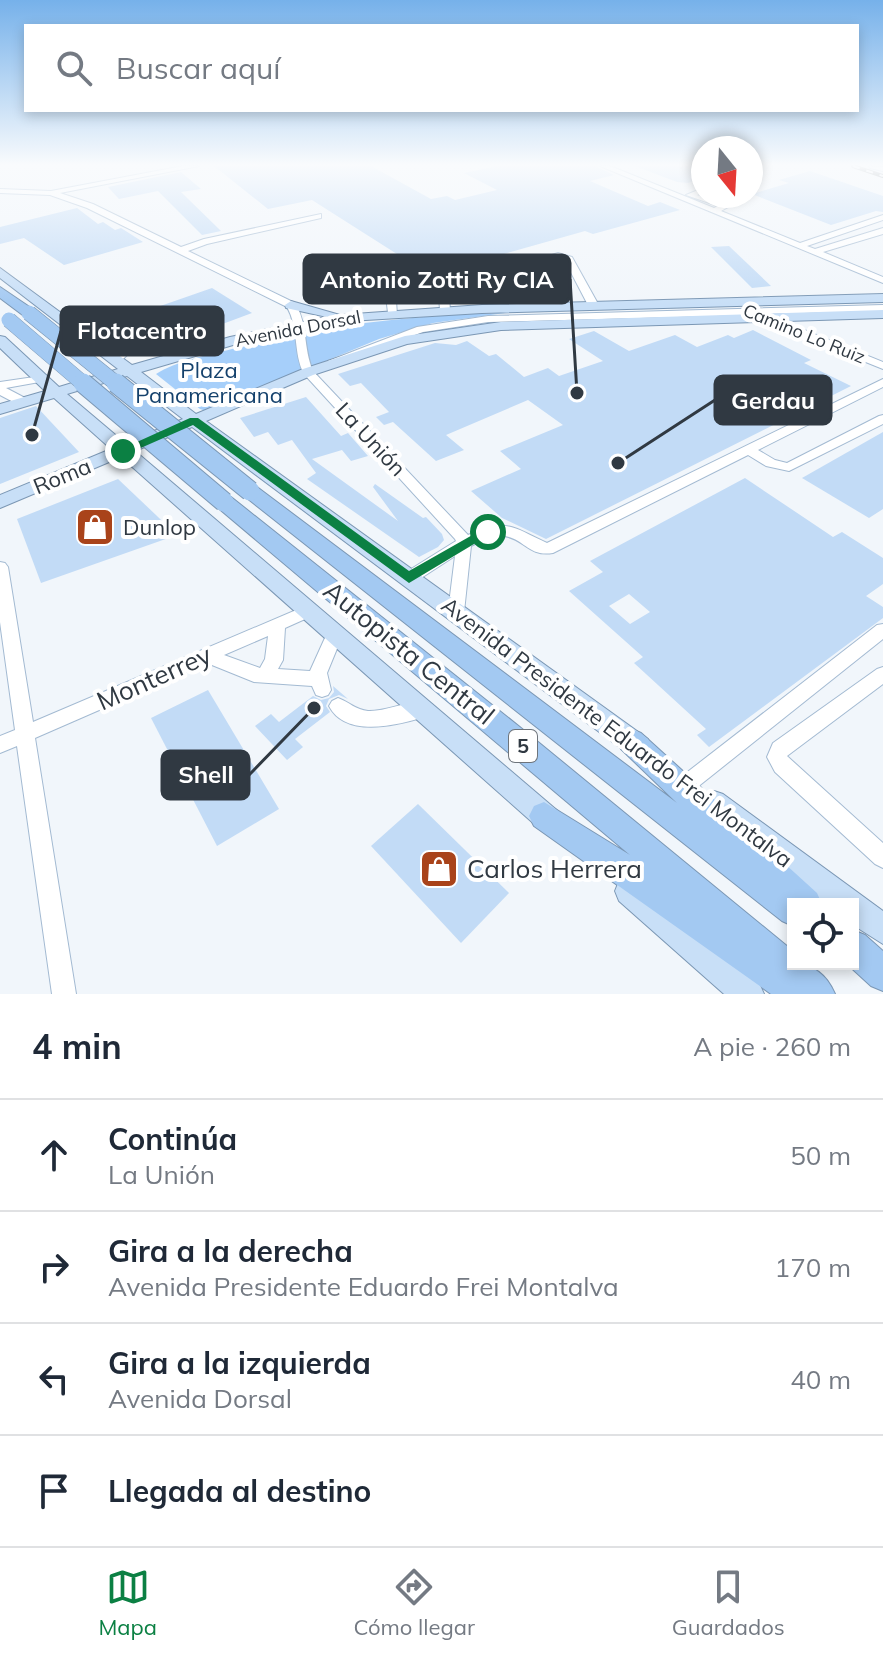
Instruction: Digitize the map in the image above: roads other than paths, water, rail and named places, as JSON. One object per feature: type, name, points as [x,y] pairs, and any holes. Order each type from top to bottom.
[{"type":"highway","name":"Autopista Central","points":[[0,291],[250,491],[787,905]]},
{"type":"highway","name":"Autopista Central","points":[[5,317],[818,994]]},
{"type":"highway","points":[[631,741],[800,898]]},
{"type":"highway","points":[[544,816],[800,994]]},
{"type":"highway","points":[[859,953],[883,977]]},
{"type":"highway","points":[[859,961],[883,977]]},
{"type":"main road","name":"Avenida Presidente Eduardo Frei Montalva","points":[[0,272],[194,420],[842,898]]},
{"type":"main road","name":"Avenida Dorsal","points":[[0,409],[55,392],[123,365],[349,317],[523,307],[883,298]]},
{"type":"main road","points":[[291,305],[349,317]]},
{"type":"main road","name":"Avenida Dorsal","points":[[129,456],[194,420],[308,372],[389,345],[470,328],[750,312],[801,316],[883,309]]},
{"type":"main road","points":[[799,332],[794,325],[801,316]]},
{"type":"main road","points":[[18,356],[26,346],[56,334],[86,338]]},
{"type":"main road","points":[[0,340],[55,392],[544,816],[735,990]]},
{"type":"main road","points":[[0,515],[118,466],[129,456]]},
{"type":"main road","name":"Roma","points":[[0,502],[129,456]]},
{"type":"main road","name":"Avenida Presidente Eduardo Frei Montalva","points":[[859,911],[883,929]]},
{"type":"street","points":[[106,212],[291,305]]},
{"type":"street","points":[[717,212],[883,280]]},
{"type":"street","points":[[182,250],[204,242],[318,216]]},
{"type":"street","points":[[799,246],[883,217]]},
{"type":"street","points":[[814,252],[883,231]]},
{"type":"street","points":[[861,237],[883,245]]},
{"type":"street","points":[[523,307],[512,271],[558,256],[569,259],[593,305],[750,312],[883,309]]},
{"type":"street","points":[[373,274],[390,286],[393,313]]},
{"type":"street","points":[[443,283],[445,310]]},
{"type":"street","name":"Camino Lo Ruiz","points":[[725,302],[883,366]]},
{"type":"street","name":"La Unión","points":[[291,305],[297,314],[300,355],[308,372],[459,532],[464,544]]},
{"type":"street","points":[[86,338],[142,335],[153,331],[132,320]]},
{"type":"street","points":[[123,365],[142,335]]},
{"type":"street","points":[[0,388],[41,379]]},
{"type":"street","points":[[409,578],[464,544],[499,529],[512,530],[538,547],[548,549],[883,382]]},
{"type":"street","points":[[0,388],[23,402]]},
{"type":"street","points":[[748,449],[771,463],[789,467],[883,419]]},
{"type":"street","points":[[456,612],[464,544]]},
{"type":"street","points":[[0,567],[64,994]]},
{"type":"street","name":"Monterrey","points":[[0,745],[308,611]]},
{"type":"street","points":[[266,674],[274,660],[277,624]]},
{"type":"street","points":[[688,783],[883,630]]},
{"type":"street","points":[[206,655],[254,675],[266,674],[320,684],[320,668],[335,634]]},
{"type":"street","points":[[883,674],[780,749],[777,757],[782,766],[883,857]]},
{"type":"street","points":[[338,706],[354,716],[380,719],[420,710]]},
{"type":"place","name":"Antonio Zotti Ry CIA","points":[[577,393]]},
{"type":"place","name":"Flotacentro","points":[[32,435]]},
{"type":"place","name":"Gerdau","points":[[618,463]]},
{"type":"place","name":"Dunlop","points":[[95,527]]},
{"type":"place","name":"Shell","points":[[314,708]]},
{"type":"place","name":"Carlos Herrera","points":[[439,869]]},
{"type":"park label","name":"Plaza Panamericana","points":[[209,382]]}]
